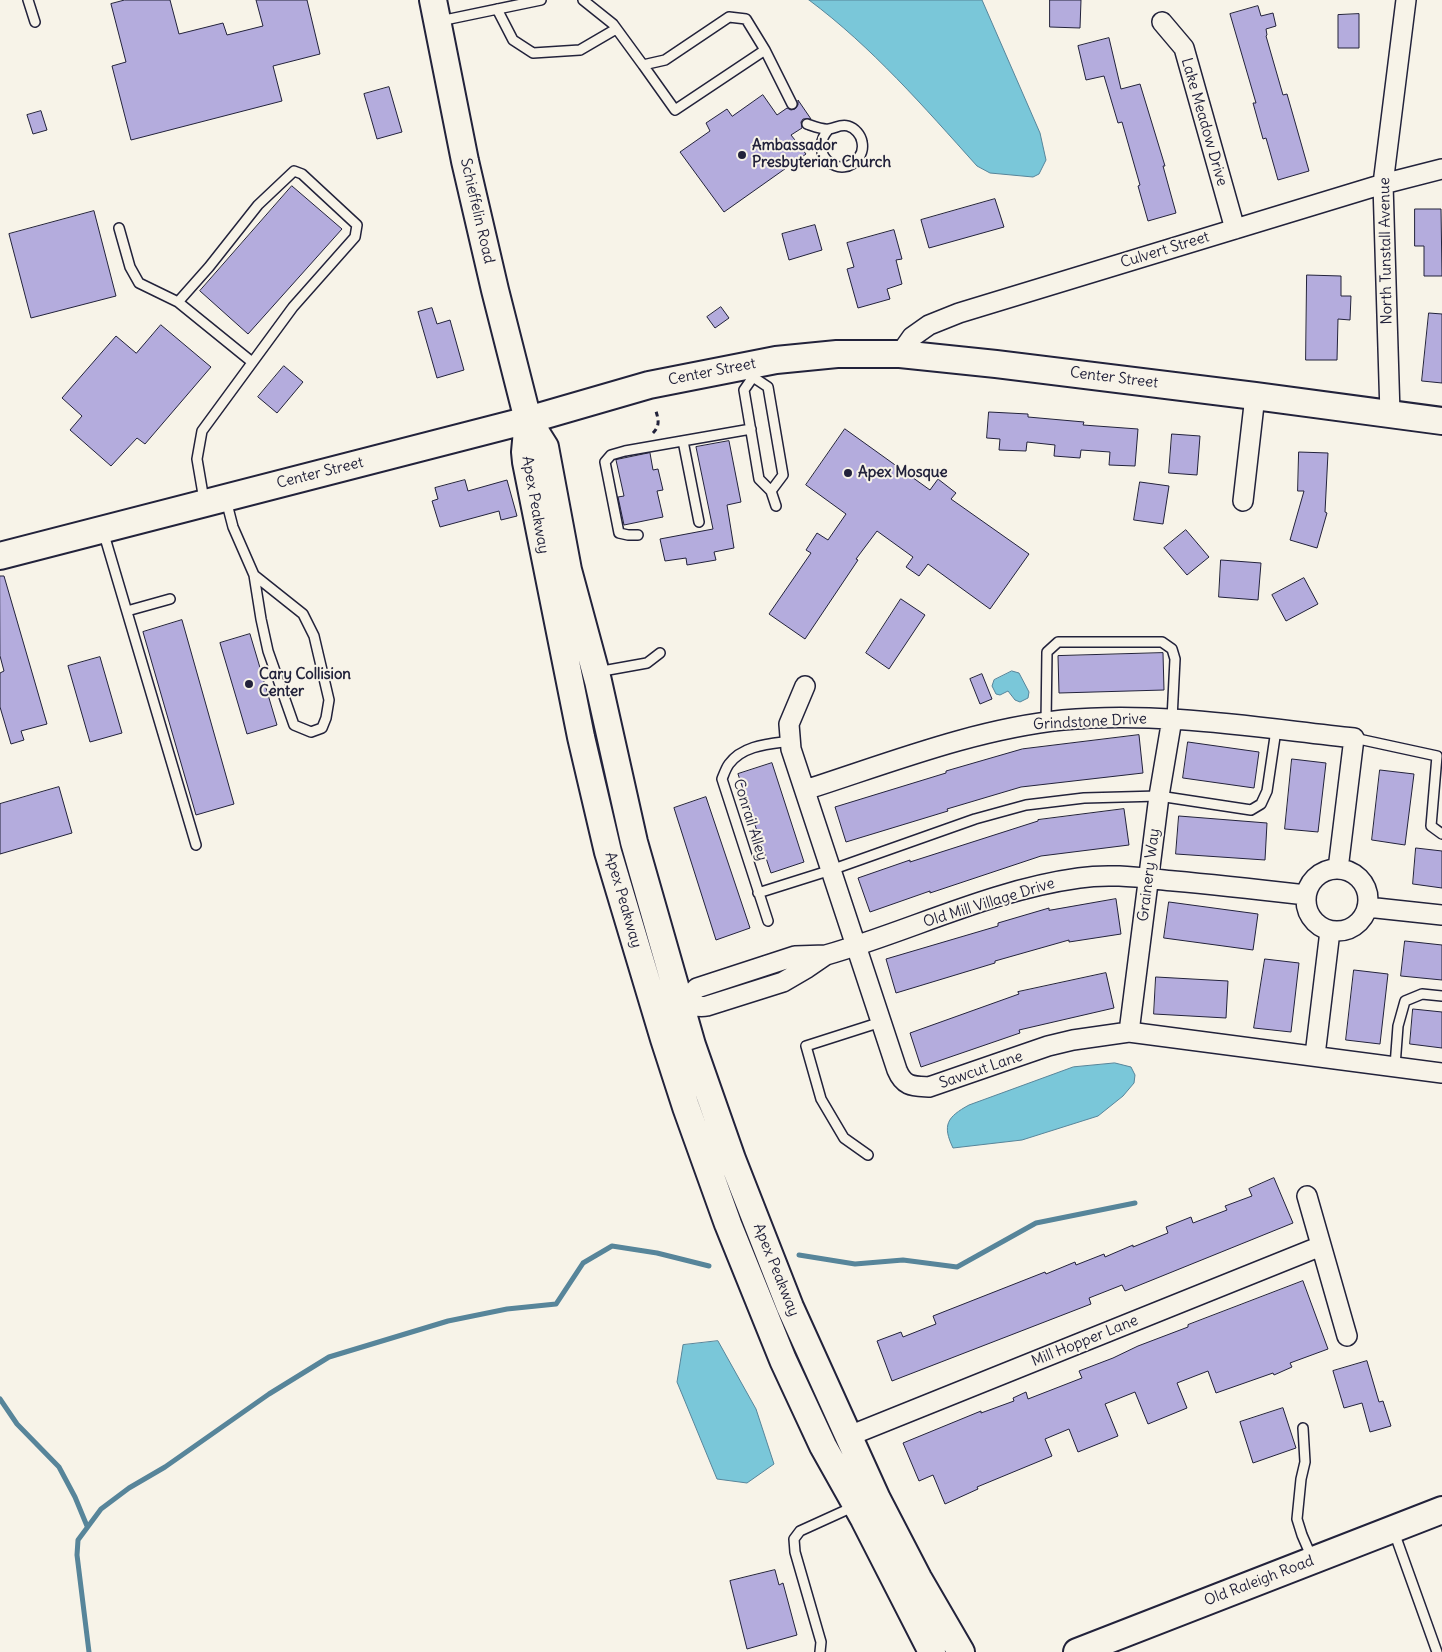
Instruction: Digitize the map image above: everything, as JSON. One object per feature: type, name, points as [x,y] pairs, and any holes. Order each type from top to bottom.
[{"type":"main road","name":"Schieffelin Road","points":[[436,11],[465,161],[528,420]]},
{"type":"main road","name":"Center Street","points":[[0,556],[528,420],[649,384],[752,371],[776,360],[837,354],[900,354],[996,364],[1442,421]]},
{"type":"main road","name":"Apex Peakway","points":[[528,420],[545,446],[568,570],[595,672],[634,842],[692,1045],[732,1159],[790,1307],[860,1464],[895,1534],[961,1652]]},
{"type":"main road","name":"Apex Peakway","points":[[528,420],[526,462],[579,728],[608,852],[655,1011],[697,1140],[783,1360],[823,1446],[856,1505],[932,1652]]},
{"type":"main road","name":"Old Raleigh Road","points":[[1077,1652],[1442,1510]]},
{"type":"street","name":"North Tunstall Avenue","points":[[1390,414],[1383,184],[1406,0]]},
{"type":"street","name":"Lake Meadow Drive","points":[[1162,22],[1184,48],[1235,229]]},
{"type":"street","name":"Culvert Street","points":[[900,354],[912,338],[929,325],[959,313],[1383,184],[1442,170]]},
{"type":"street","points":[[1243,501],[1255,396]]},
{"type":"street","name":"Sawcut Lane","points":[[805,686],[789,724],[792,749],[900,1077],[911,1086],[929,1087],[1048,1046],[1081,1038],[1129,1032],[1442,1073]]},
{"type":"street","name":"Grindstone Drive","points":[[805,790],[958,741],[1024,726],[1064,720],[1138,717],[1172,719],[1354,738]]},
{"type":"street","name":"Grainery Way","points":[[1129,1032],[1159,796],[1172,719]]},
{"type":"street","points":[[1338,869],[1354,738]]},
{"type":"street","points":[[1338,869],[1355,875],[1362,882],[1368,898],[1367,908],[1357,924],[1349,929],[1330,931],[1314,922],[1308,914],[1306,895],[1309,887],[1321,873],[1338,869]]},
{"type":"street","name":"Old Mill Village Drive","points":[[655,1011],[681,1004],[697,988],[794,956],[809,954],[826,955],[857,946],[958,909],[1046,884],[1114,875],[1235,886],[1306,895]]},
{"type":"street","points":[[1367,908],[1442,914]]},
{"type":"street","points":[[1315,1055],[1330,931]]},
{"type":"street","points":[[1307,1196],[1347,1336]]},
{"type":"street","name":"Mill Hopper Lane","points":[[849,1436],[1321,1246]]},
{"type":"lane","points":[[28,0],[35,22]]},
{"type":"lane","points":[[436,11],[497,9],[541,0]]},
{"type":"lane","points":[[582,0],[613,24],[675,110],[765,50]]},
{"type":"lane","points":[[497,9],[512,40],[533,53],[580,50],[616,28]]},
{"type":"lane","points":[[643,65],[665,60],[728,17],[746,20],[765,50],[792,104]]},
{"type":"lane","points":[[807,124],[830,129],[843,125],[855,130],[862,142],[861,155],[857,161],[845,167],[831,164],[826,160],[822,154],[822,140],[830,129]]},
{"type":"lane","points":[[178,302],[210,266],[258,205],[294,171],[302,174],[357,225],[355,237],[292,307],[202,431],[197,459],[215,500],[232,527],[254,575],[268,651],[294,725],[310,732],[322,728],[329,700],[314,636],[303,614],[254,575]]},
{"type":"lane","points":[[119,228],[130,267],[139,283],[178,302],[252,362]]},
{"type":"lane","points":[[771,491],[783,475],[768,387],[752,371],[744,390],[760,479],[771,491],[776,506]]},
{"type":"lane","points":[[638,534],[628,535],[619,533],[605,462],[611,455],[751,429]]},
{"type":"lane","points":[[683,441],[699,522]]},
{"type":"lane","points":[[102,529],[196,845]]},
{"type":"lane","points":[[127,611],[170,599]]},
{"type":"lane","points":[[1046,723],[1046,652],[1058,642],[1162,642],[1172,650],[1175,658],[1172,719]]},
{"type":"lane","points":[[595,672],[647,662],[660,653]]},
{"type":"lane","points":[[758,893],[831,870],[975,818],[1026,805],[1084,798],[1159,796],[1251,810],[1261,804],[1267,791],[1276,730]]},
{"type":"lane","points":[[1354,738],[1437,756],[1431,826],[1442,834]]},
{"type":"lane","name":"Conrail Alley","points":[[768,921],[722,779],[728,765],[738,754],[759,745],[791,741]]},
{"type":"lane","points":[[1395,1066],[1398,1026],[1405,1001],[1422,994],[1442,996]]},
{"type":"lane","points":[[868,1155],[844,1138],[821,1099],[806,1046],[882,1022]]},
{"type":"lane","points":[[1304,1428],[1305,1462],[1301,1479],[1297,1519],[1313,1560]]},
{"type":"lane","points":[[820,1652],[821,1642],[795,1552],[794,1539],[800,1530],[856,1505]]},
{"type":"lane","points":[[1393,1529],[1437,1652]]},
{"type":"path","points":[[652,437],[659,422],[655,408]]},
{"type":"water","points":[[809,0],[982,0],[1040,133],[1046,160],[1039,174],[1033,177],[990,173],[977,166],[876,58]]},
{"type":"water","points":[[1012,671],[1019,673],[1029,692],[1028,698],[1020,702],[1015,700],[1008,691],[1000,695],[996,694],[992,686],[994,680]]},
{"type":"water","points":[[1115,1063],[1131,1067],[1135,1075],[1134,1083],[1123,1096],[1098,1116],[1022,1140],[953,1148],[947,1127],[951,1118],[969,1105],[1073,1067]]},
{"type":"water","points":[[718,1341],[756,1409],[774,1464],[747,1483],[717,1479],[677,1382],[683,1345]]},
{"type":"building","points":[[125,0],[170,0],[179,34],[223,23],[227,35],[263,26],[256,0],[307,0],[320,54],[273,66],[282,101],[131,140],[112,66],[126,62],[111,4]]},
{"type":"building","points":[[1050,0],[1081,0],[1080,28],[1050,27]]},
{"type":"building","points":[[1258,6],[1261,16],[1273,13],[1276,26],[1266,29],[1266,36],[1283,95],[1287,94],[1309,171],[1278,180],[1266,138],[1263,139],[1253,103],[1256,103],[1230,14]]},
{"type":"building","points":[[1359,14],[1359,48],[1338,48],[1338,15]]},
{"type":"building","points":[[1109,38],[1121,89],[1140,84],[1165,166],[1163,166],[1176,213],[1148,221],[1122,122],[1118,123],[1104,76],[1086,80],[1078,46]]},
{"type":"building","points":[[389,87],[402,132],[377,139],[364,94]]},
{"type":"building","points":[[763,95],[777,115],[787,108],[795,109],[798,105],[798,100],[811,119],[803,119],[801,122],[802,128],[791,135],[806,154],[724,212],[680,152],[710,131],[706,123],[727,109],[732,116]]},
{"type":"building","points":[[41,111],[47,130],[33,134],[27,115]]},
{"type":"building","points":[[292,186],[342,229],[248,334],[200,291]]},
{"type":"building","points":[[995,199],[1004,227],[929,248],[921,220]]},
{"type":"building","points":[[1415,209],[1441,209],[1442,276],[1424,276],[1424,246],[1415,246]]},
{"type":"building","points":[[94,211],[116,296],[31,318],[9,234]]},
{"type":"building","points":[[815,225],[822,250],[789,260],[782,234]]},
{"type":"building","points":[[894,230],[902,259],[896,260],[902,284],[887,289],[890,299],[858,308],[847,269],[854,267],[847,243]]},
{"type":"building","points":[[1307,275],[1341,276],[1341,296],[1351,296],[1350,320],[1338,319],[1337,360],[1306,360]]},
{"type":"building","points":[[721,307],[729,318],[715,328],[707,317]]},
{"type":"building","points":[[432,308],[437,324],[450,320],[464,370],[437,378],[418,312]]},
{"type":"building","points":[[1429,313],[1442,314],[1442,383],[1422,381]]},
{"type":"building","points":[[161,325],[211,367],[145,444],[137,438],[111,466],[70,430],[82,416],[62,398],[116,336],[136,353]]},
{"type":"building","points":[[284,366],[303,382],[277,413],[258,397]]},
{"type":"building","points":[[989,412],[1028,414],[1028,417],[1084,422],[1083,425],[1138,429],[1135,466],[1109,465],[1110,452],[1081,450],[1080,458],[1054,456],[1055,445],[1027,442],[1026,451],[999,450],[1000,439],[987,438]]},
{"type":"building","points":[[845,429],[930,490],[938,479],[956,493],[951,499],[1029,554],[990,609],[928,564],[919,576],[906,567],[913,557],[877,531],[856,559],[858,560],[805,639],[769,614],[811,553],[806,550],[817,533],[828,540],[846,514],[806,485]]},
{"type":"building","points":[[1172,434],[1200,436],[1197,475],[1169,473]]},
{"type":"building","points":[[729,441],[741,502],[727,505],[734,548],[714,552],[716,560],[687,565],[686,558],[665,561],[660,539],[713,529],[696,447]]},
{"type":"building","points":[[1299,452],[1328,453],[1325,512],[1327,513],[1317,548],[1290,540],[1304,491],[1298,491]]},
{"type":"building","points":[[650,453],[653,470],[658,469],[663,490],[657,491],[663,517],[624,525],[618,497],[624,496],[616,460]]},
{"type":"building","points":[[465,480],[468,491],[507,480],[517,516],[501,520],[499,511],[440,527],[432,501],[438,499],[435,488]]},
{"type":"building","points":[[1140,482],[1169,486],[1163,524],[1134,520]]},
{"type":"building","points":[[1186,530],[1209,557],[1187,575],[1164,548]]},
{"type":"building","points":[[1221,560],[1261,563],[1258,600],[1219,597]]},
{"type":"building","points":[[0,576],[4,576],[47,724],[21,731],[24,740],[11,744],[0,707],[0,673],[4,671],[0,656]]},
{"type":"building","points":[[1304,578],[1318,604],[1286,621],[1272,595]]},
{"type":"building","points":[[901,599],[925,615],[889,669],[866,653]]},
{"type":"building","points":[[182,620],[234,804],[196,815],[143,632]]},
{"type":"building","name":"Cary Collision Center","points":[[250,634],[277,725],[247,734],[220,643]]},
{"type":"building","points":[[1163,653],[1164,690],[1059,693],[1058,656]]},
{"type":"building","points":[[100,657],[122,733],[90,742],[68,666]]},
{"type":"building","points":[[982,674],[992,699],[980,704],[970,679]]},
{"type":"building","points":[[1139,735],[1143,773],[1021,787],[846,842],[835,807],[946,773],[946,771],[1022,749]]},
{"type":"building","points":[[1188,742],[1259,752],[1254,788],[1183,778]]},
{"type":"building","points":[[1292,759],[1326,763],[1318,832],[1285,829]]},
{"type":"building","points":[[772,763],[804,862],[771,873],[738,774]]},
{"type":"building","points":[[1380,770],[1414,774],[1405,845],[1372,840]]},
{"type":"building","points":[[59,787],[72,833],[0,854],[0,804]]},
{"type":"building","points":[[706,797],[750,928],[716,940],[674,808]]},
{"type":"building","points":[[1124,809],[1129,845],[1041,856],[870,912],[858,878],[1038,820]]},
{"type":"building","points":[[1179,816],[1267,823],[1265,860],[1176,854]]},
{"type":"building","points":[[1416,848],[1442,851],[1442,888],[1413,884]]},
{"type":"building","points":[[1116,899],[1121,934],[1069,942],[1069,940],[995,961],[995,963],[896,993],[886,959],[998,926],[998,923],[1049,908],[1049,910]]},
{"type":"building","points":[[1169,902],[1258,914],[1253,950],[1164,938]]},
{"type":"building","points":[[1405,941],[1442,945],[1442,980],[1401,976]]},
{"type":"building","points":[[1265,959],[1299,963],[1291,1032],[1254,1028]]},
{"type":"building","points":[[1354,970],[1388,974],[1380,1044],[1346,1040]]},
{"type":"building","points":[[1106,973],[1114,1008],[1019,1030],[1020,1033],[921,1067],[910,1033],[1019,994],[1018,992]]},
{"type":"building","points":[[1156,977],[1228,981],[1226,1018],[1154,1014]]},
{"type":"building","points":[[1413,1009],[1442,1012],[1442,1048],[1410,1044]]},
{"type":"building","points":[[1274,1178],[1293,1223],[1125,1291],[1122,1285],[1089,1298],[1091,1304],[892,1381],[877,1341],[901,1332],[903,1337],[936,1324],[933,1316],[1045,1272],[1046,1274],[1075,1262],[1076,1265],[1104,1254],[1105,1257],[1133,1245],[1133,1247],[1168,1233],[1166,1227],[1191,1217],[1193,1223],[1227,1210],[1225,1206],[1252,1196],[1249,1189]]},
{"type":"building","points":[[1303,1281],[1328,1349],[1290,1363],[1292,1367],[1274,1375],[1273,1373],[1216,1393],[1208,1371],[1177,1383],[1187,1408],[1148,1424],[1135,1392],[1105,1404],[1118,1436],[1078,1452],[1069,1429],[1045,1439],[1052,1456],[977,1487],[978,1489],[945,1504],[933,1475],[919,1481],[903,1443],[981,1411],[981,1413],[1014,1401],[1013,1398],[1026,1392],[1028,1399],[1082,1378],[1079,1371],[1188,1327],[1188,1325]]},
{"type":"building","points":[[1367,1361],[1379,1402],[1383,1401],[1391,1426],[1370,1432],[1362,1403],[1344,1408],[1333,1371]]},
{"type":"building","points":[[1283,1408],[1296,1448],[1253,1463],[1240,1422]]},
{"type":"building","points":[[775,1570],[779,1585],[783,1583],[797,1635],[747,1649],[730,1581]]},
{"type":"waterway","points":[[799,1255],[855,1264],[903,1260],[957,1267],[1036,1223],[1135,1203]]},
{"type":"waterway","points":[[89,1652],[77,1555],[78,1540],[101,1509],[129,1488],[165,1467],[269,1394],[329,1357],[448,1321],[507,1309],[556,1304],[583,1263],[612,1246],[657,1253],[709,1266]]},
{"type":"waterway","points":[[0,1399],[17,1424],[59,1467],[75,1497],[87,1526]]},
{"type":"place","name":"Ambassador Presbyterian Church","points":[[742,155]]},
{"type":"place","name":"Apex Mosque","points":[[848,473]]},
{"type":"place","name":"Cary Collision Center","points":[[249,684]]}]
